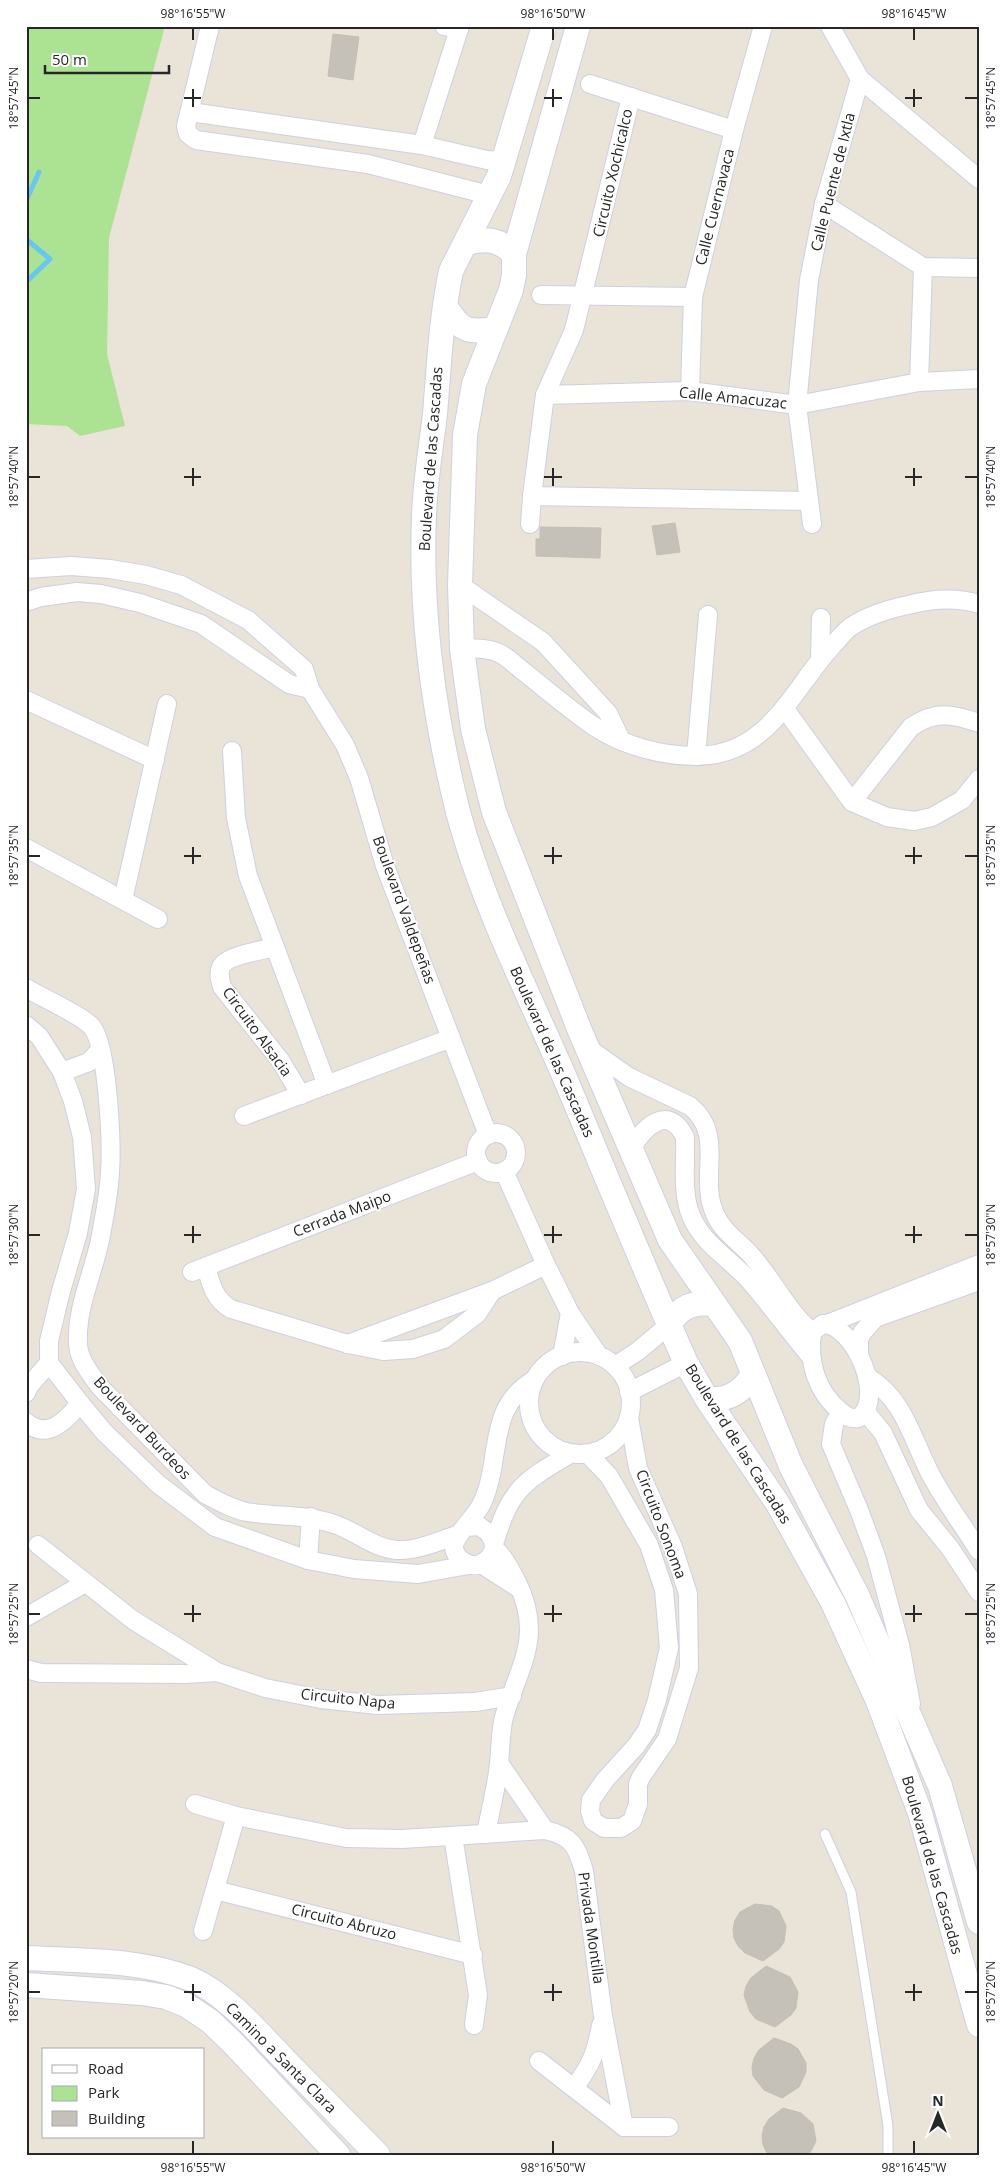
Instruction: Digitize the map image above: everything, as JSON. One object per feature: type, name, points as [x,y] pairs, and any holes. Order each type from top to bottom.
[{"type":"main road","name":"Boulevard de las Cascadas","points":[[544,26],[504,161],[467,243],[451,271],[445,306],[424,515],[424,585],[428,641],[441,732],[459,814],[496,924],[564,1077],[686,1363],[707,1400],[778,1504],[833,1603],[878,1701],[920,1813],[979,2025]]},
{"type":"main road","name":"Boulevard de las Cascadas","points":[[578,26],[514,254],[514,275],[510,290],[474,384],[465,434],[460,585],[462,649],[473,729],[494,812],[586,1046],[670,1240],[740,1341],[791,1466],[857,1595],[940,1786],[979,1922]]},
{"type":"main road","points":[[467,243],[483,239],[494,240],[506,246],[514,254]]},
{"type":"main road","points":[[445,306],[456,324],[465,329],[475,332],[496,329]]},
{"type":"main road","points":[[669,1325],[673,1318],[684,1308],[699,1303],[714,1305]]},
{"type":"main road","points":[[707,1400],[731,1396],[744,1387],[753,1374]]},
{"type":"main road","name":"Camino a Santa Clara","points":[[26,1958],[130,1964],[165,1971],[192,1980],[218,1995],[250,2024],[378,2155]]},
{"type":"main road","name":"Camino a Santa Clara","points":[[26,1986],[142,1993],[166,1997],[186,2005],[210,2021],[232,2042],[338,2155]]},
{"type":"street","points":[[210,26],[186,126],[188,134],[196,140],[368,164],[481,193],[491,193]]},
{"type":"street","points":[[830,26],[860,79],[979,179]]},
{"type":"street","points":[[422,145],[454,27]]},
{"type":"street","name":"Calle Cuernavaca","points":[[690,391],[693,297],[759,27]]},
{"type":"street","name":"Calle Puente de Ixtla","points":[[812,524],[797,405],[809,280],[824,204],[860,79]]},
{"type":"street","points":[[590,84],[631,97]]},
{"type":"street","name":"Circuito Xochicalco","points":[[530,524],[545,395],[574,330],[631,97],[734,130]]},
{"type":"street","points":[[190,112],[422,145],[487,160],[504,161]]},
{"type":"street","points":[[368,164],[374,138]]},
{"type":"street","points":[[824,204],[923,267],[979,268]]},
{"type":"street","points":[[919,382],[923,267]]},
{"type":"street","points":[[541,295],[693,297]]},
{"type":"street","name":"Calle Amacuzac","points":[[545,395],[690,391],[797,405],[919,382],[979,379]]},
{"type":"street","points":[[532,496],[809,501]]},
{"type":"street","name":"Boulevard Valdepeñas","points":[[26,569],[71,566],[110,569],[146,575],[181,585],[214,600],[248,620],[304,669],[310,689],[345,745],[360,778],[385,866],[488,1135]]},
{"type":"street","points":[[460,585],[543,642],[608,713],[621,740]]},
{"type":"street","points":[[26,602],[41,597],[77,592],[102,594],[140,603],[201,624],[289,684],[310,689]]},
{"type":"street","points":[[201,624],[214,600]]},
{"type":"street","points":[[462,649],[477,648],[500,653],[596,728],[621,740],[647,750],[696,756],[728,751],[747,742],[762,731],[785,709],[820,659],[850,626],[886,610],[926,600],[965,600],[979,604]]},
{"type":"street","points":[[696,756],[708,615]]},
{"type":"street","points":[[820,659],[821,618]]},
{"type":"street","points":[[26,700],[155,760]]},
{"type":"street","points":[[123,900],[167,704]]},
{"type":"street","points":[[785,709],[852,802],[887,817],[914,821],[932,817],[962,800],[979,779]]},
{"type":"street","points":[[852,802],[911,727],[924,718],[941,714],[979,723]]},
{"type":"street","points":[[232,751],[236,818],[246,866],[327,1085]]},
{"type":"street","points":[[26,848],[158,919]]},
{"type":"street","name":"Circuito Alsacia","points":[[275,947],[229,959],[221,965],[219,976],[222,987],[280,1060],[301,1095]]},
{"type":"street","name":"Boulevard Burdeos","points":[[26,988],[76,1015],[91,1026],[98,1039],[107,1087],[110,1172],[100,1240],[79,1318],[78,1345],[80,1356],[100,1388],[205,1494],[222,1504],[245,1512],[311,1517],[336,1524],[378,1546],[398,1550],[419,1547],[462,1531]]},
{"type":"street","points":[[26,1025],[39,1036],[62,1072],[73,1101],[82,1136],[86,1189],[78,1232],[49,1341],[49,1364],[26,1392]]},
{"type":"street","name":"Circuito Alsacia","points":[[244,1116],[451,1038]]},
{"type":"street","points":[[586,1046],[629,1077],[690,1106],[698,1112],[704,1121],[709,1136],[709,1189],[715,1215],[725,1230],[760,1266],[794,1315],[820,1328],[845,1336],[859,1355],[867,1377],[868,1388],[865,1411],[862,1415],[854,1418],[841,1412],[823,1391],[811,1357],[755,1287],[732,1263],[712,1248],[698,1230],[686,1200],[686,1137],[683,1132],[667,1121],[653,1123],[643,1131],[631,1148]]},
{"type":"street","points":[[62,1072],[89,1062],[100,1050]]},
{"type":"street","points":[[497,1133],[506,1135],[516,1149],[516,1158],[512,1166],[504,1171],[494,1172],[485,1169],[478,1161],[476,1151],[480,1141],[488,1135],[497,1133]]},
{"type":"street","name":"Cerrada Maipo","points":[[478,1161],[199,1269],[221,1303],[231,1309],[348,1344],[382,1352],[413,1349],[444,1340],[476,1314],[492,1291]]},
{"type":"street","points":[[504,1171],[546,1265],[570,1313],[599,1356]]},
{"type":"street","points":[[859,1355],[859,1340],[870,1322],[979,1264]]},
{"type":"street","name":"Cerrada Maipo","points":[[348,1344],[492,1291],[546,1265]]},
{"type":"street","points":[[820,1328],[920,1294],[979,1281]]},
{"type":"street","points":[[61,1291],[85,1296]]},
{"type":"street","points":[[562,1356],[570,1313]]},
{"type":"street","points":[[615,1366],[638,1351],[669,1325]]},
{"type":"street","points":[[811,1357],[820,1328]]},
{"type":"street","points":[[520,1589],[458,1558],[454,1547],[462,1531],[481,1505],[490,1482],[500,1425],[510,1399],[522,1387],[534,1380],[546,1365],[562,1356],[581,1352],[599,1356],[615,1366],[626,1382],[631,1400],[629,1418],[620,1435],[606,1447],[588,1454],[570,1454],[552,1446],[538,1434],[530,1417],[529,1398],[534,1380]]},
{"type":"street","points":[[629,1392],[686,1363]]},
{"type":"street","name":"Boulevard Burdeos","points":[[49,1364],[104,1432],[158,1484],[215,1527],[308,1560],[354,1570],[418,1574],[475,1565]]},
{"type":"street","points":[[867,1377],[882,1386],[895,1400],[932,1477],[979,1551]]},
{"type":"street","points":[[26,1422],[31,1427],[43,1430],[52,1428],[63,1423],[80,1403]]},
{"type":"street","points":[[865,1411],[883,1433],[912,1498],[927,1521],[950,1548],[979,1592]]},
{"type":"street","points":[[841,1412],[834,1424],[831,1444],[859,1510],[887,1594],[900,1645],[915,1730]]},
{"type":"street","name":"Circuito Sonoma","points":[[588,1454],[609,1476],[628,1507],[649,1546],[664,1590],[669,1648],[657,1700],[646,1730],[636,1746],[605,1780],[591,1800],[590,1811],[593,1821],[604,1828],[621,1828],[632,1821],[636,1813],[638,1784],[667,1739],[689,1668],[688,1594],[673,1547],[638,1468],[629,1418]]},
{"type":"street","points":[[475,1565],[491,1556],[503,1515],[512,1497],[528,1480],[570,1454]]},
{"type":"street","points":[[927,1521],[954,1513]]},
{"type":"street","points":[[308,1560],[311,1517]]},
{"type":"street","points":[[462,1531],[479,1526],[490,1533],[494,1546],[505,1558],[529,1612],[530,1637],[524,1662],[504,1717],[500,1739],[499,1763],[486,1834]]},
{"type":"street","name":"Circuito Napa","points":[[38,1546],[133,1620],[218,1672],[266,1688],[321,1699],[378,1705],[475,1702],[512,1696]]},
{"type":"street","points":[[57,1562],[60,1597]]},
{"type":"street","points":[[26,1617],[85,1583]]},
{"type":"street","name":"Circuito Napa","points":[[26,1669],[41,1673],[218,1672]]},
{"type":"street","points":[[499,1763],[545,1830]]},
{"type":"street","points":[[195,1804],[236,1816],[346,1838],[402,1839],[545,1830]]},
{"type":"street","points":[[204,1931],[236,1816]]},
{"type":"street","name":"Privada Montilla","points":[[545,1830],[561,1834],[572,1842],[580,1856],[584,1872],[603,2016],[624,2126]]},
{"type":"street","points":[[453,1836],[478,1995],[474,2024]]},
{"type":"street","name":"Circuito Abruzo","points":[[215,1890],[473,1955]]},
{"type":"street","name":"Privada Montilla","points":[[574,2088],[589,2067],[597,2047],[603,2016]]},
{"type":"street","points":[[539,2061],[624,2126],[669,2126]]},
{"type":"lane","points":[[825,1834],[851,1892],[888,2126],[888,2155]]},
{"type":"green space","points":[[26,26],[165,26],[109,238],[107,354],[125,426],[80,436],[67,426],[26,424]]},
{"type":"building","points":[[333,34],[359,37],[353,80],[328,76]]},
{"type":"building","points":[[675,523],[680,552],[657,555],[652,526]]},
{"type":"building","points":[[540,527],[601,528],[600,558],[536,556],[536,539],[540,539]]},
{"type":"building","points":[[755,1904],[772,1906],[779,1911],[786,1926],[784,1942],[779,1949],[763,1961],[745,1953],[738,1946],[734,1938],[735,1920],[740,1912]]},
{"type":"building","points":[[766,1966],[790,1977],[798,1992],[796,2008],[791,2015],[775,2027],[756,2019],[750,2012],[744,1995],[746,1986],[751,1978]]},
{"type":"building","points":[[774,2038],[791,2044],[798,2049],[806,2063],[806,2072],[799,2087],[782,2098],[764,2090],[753,2076],[754,2058],[759,2050]]},
{"type":"building","points":[[783,2108],[801,2113],[813,2124],[816,2141],[809,2155],[768,2155],[763,2145],[764,2127],[769,2119]]},
{"type":"waterway","points":[[26,201],[39,172]]},
{"type":"waterway","points":[[26,239],[50,259],[26,282]]}]
